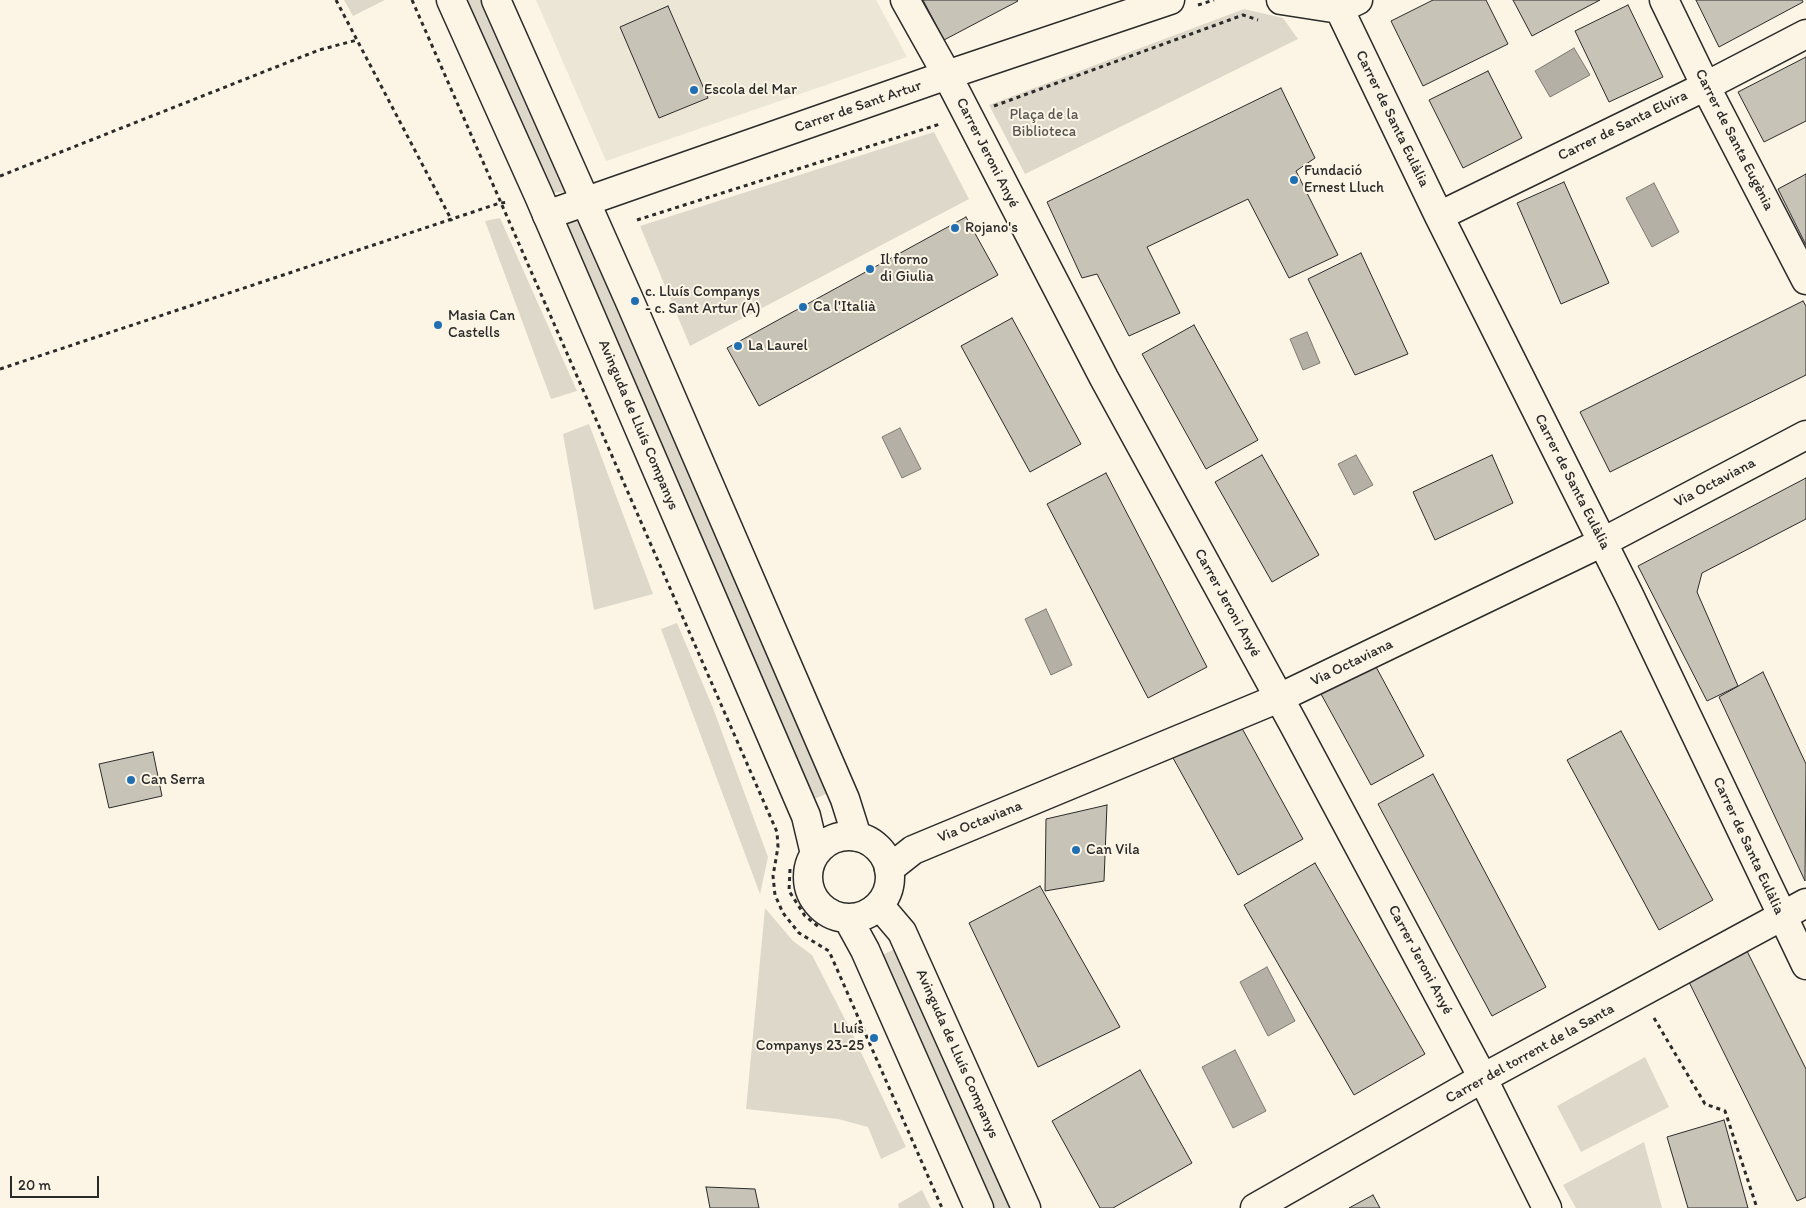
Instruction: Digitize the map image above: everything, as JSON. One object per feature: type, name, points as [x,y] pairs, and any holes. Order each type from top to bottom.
[{"type":"street","name":"Avinguda de Lluís Companys","points":[[451,0],[543,206],[806,816],[815,854]]},
{"type":"street","points":[[496,0],[586,202],[845,800],[857,837]]},
{"type":"street","name":"Carrer Jeroni Anyé","points":[[906,0],[947,75],[1104,378],[1279,698],[1483,1078],[1547,1208]]},
{"type":"street","name":"Carrer de Sant Artur","points":[[543,206],[586,202],[947,75],[1170,0]]},
{"type":"street","points":[[1281,0],[1344,3]]},
{"type":"street","name":"Carrer de Santa Eugènia","points":[[1664,0],[1806,280]]},
{"type":"street","name":"Carrer de Santa Eulàlia","points":[[1344,3],[1438,216],[1603,542],[1806,965]]},
{"type":"street","name":"Carrer de Santa Elvira","points":[[1438,216],[1706,86],[1806,34]]},
{"type":"street","name":"Via Octaviana","points":[[889,868],[913,850],[1279,698],[1603,542],[1806,435]]},
{"type":"street","points":[[843,836],[857,837],[875,845],[886,859],[890,883],[879,905],[866,915],[848,919],[838,917],[823,910],[815,901],[809,889],[807,874],[809,865],[819,848],[843,836]]},
{"type":"street","name":"Carrer del torrent de la Santa","points":[[1255,1208],[1483,1078],[1806,903]]},
{"type":"street","name":"Avinguda de Lluís Companys","points":[[879,905],[902,932],[1026,1208]]},
{"type":"street","points":[[848,919],[865,950],[979,1208]]},
{"type":"path","points":[[336,0],[452,221]]},
{"type":"path","points":[[412,0],[777,832],[778,847],[774,876],[775,894],[784,912],[799,933],[829,951],[942,1208]]},
{"type":"path","points":[[0,176],[319,50],[357,40]]},
{"type":"path","points":[[0,369],[452,221],[500,203],[543,206]]},
{"type":"path","points":[[1640,994],[1705,1104],[1725,1111],[1757,1208]]},
{"type":"shaded area","name":"Escola del Mar","points":[[536,0],[876,0],[907,57],[606,161]]},
{"type":"shaded area","points":[[1574,48],[1590,75],[1550,97],[1535,71]]},
{"type":"shaded area","points":[[1654,183],[1679,232],[1652,247],[1626,198]]},
{"type":"shaded area","points":[[1307,332],[1320,363],[1303,370],[1290,339]]},
{"type":"shaded area","points":[[900,428],[921,469],[902,478],[882,437]]},
{"type":"shaded area","points":[[1356,455],[1373,485],[1354,495],[1338,464]]},
{"type":"shaded area","points":[[1046,609],[1072,665],[1051,675],[1025,619]]},
{"type":"shaded area","points":[[1267,967],[1295,1021],[1268,1036],[1240,982]]},
{"type":"shaded area","points":[[1235,1050],[1266,1111],[1233,1128],[1202,1067]]},
{"type":"green space","points":[[344,0],[385,0],[353,16]]},
{"type":"green space","points":[[463,0],[484,0],[572,192],[545,193]]},
{"type":"green space","name":"Plaça de la Biblioteca","points":[[1244,9],[1283,18],[1298,39],[1025,174],[989,105]]},
{"type":"green space","points":[[934,132],[969,199],[690,346],[640,226]]},
{"type":"green space","points":[[584,213],[831,792],[809,801],[558,222]]},
{"type":"green space","points":[[500,218],[577,391],[551,399],[485,221]]},
{"type":"green space","points":[[589,424],[653,594],[594,610],[563,434]]},
{"type":"green space","points":[[677,623],[713,708],[768,857],[760,894],[661,629]]},
{"type":"green space","points":[[765,908],[793,941],[812,955],[848,1025],[906,1147],[881,1159],[868,1127],[838,1119],[746,1109]]},
{"type":"green space","points":[[900,947],[1016,1208],[990,1208],[877,957]]},
{"type":"green space","points":[[1645,1057],[1669,1107],[1581,1152],[1557,1106]]},
{"type":"green space","points":[[1644,1142],[1662,1208],[1576,1208],[1563,1185]]},
{"type":"green space","points":[[922,1190],[931,1208],[899,1208],[898,1204]]},
{"type":"building","points":[[923,0],[1017,0],[1018,1],[944,40]]},
{"type":"building","points":[[1433,0],[1486,0],[1508,44],[1423,86],[1391,21]]},
{"type":"building","points":[[1513,0],[1600,0],[1532,36]]},
{"type":"building","points":[[1696,0],[1802,0],[1803,2],[1719,47]]},
{"type":"building","points":[[1628,5],[1663,77],[1609,102],[1575,31]]},
{"type":"building","points":[[668,6],[708,98],[659,118],[620,27]]},
{"type":"building","points":[[1806,57],[1806,121],[1764,142],[1738,92]]},
{"type":"building","points":[[1488,71],[1522,138],[1463,168],[1429,100]]},
{"type":"building","points":[[1281,88],[1315,158],[1296,171],[1338,255],[1289,278],[1248,199],[1147,247],[1180,313],[1129,336],[1097,274],[1082,278],[1047,202]]},
{"type":"building","points":[[1806,174],[1806,245],[1778,189]]},
{"type":"building","points":[[1564,182],[1609,283],[1561,304],[1517,203]]},
{"type":"building","points":[[966,217],[998,275],[759,406],[727,348]]},
{"type":"building","points":[[1361,253],[1408,354],[1355,375],[1308,279]]},
{"type":"building","points":[[1803,301],[1806,306],[1806,375],[1610,472],[1580,412]]},
{"type":"building","points":[[1012,318],[1081,444],[1030,472],[961,346]]},
{"type":"building","points":[[1194,325],[1258,440],[1206,469],[1142,354]]},
{"type":"building","points":[[1262,455],[1319,555],[1272,582],[1215,482]]},
{"type":"building","points":[[1492,455],[1513,503],[1435,540],[1413,492]]},
{"type":"building","points":[[1106,473],[1207,667],[1148,698],[1047,504]]},
{"type":"building","points":[[1806,478],[1806,519],[1702,573],[1697,592],[1738,686],[1707,701],[1638,566]]},
{"type":"building","points":[[1375,665],[1424,756],[1371,785],[1321,694]]},
{"type":"building","points":[[1763,672],[1806,764],[1805,881],[1719,697]]},
{"type":"building","points":[[1238,721],[1303,839],[1238,875],[1173,758]]},
{"type":"building","points":[[1621,731],[1713,900],[1659,930],[1567,760]]},
{"type":"building","name":"Can Serra","points":[[153,752],[162,796],[109,808],[99,764]]},
{"type":"building","points":[[1433,774],[1546,987],[1492,1016],[1378,804]]},
{"type":"building","name":"Can Vila","points":[[1107,805],[1104,881],[1045,891],[1046,819]]},
{"type":"building","points":[[1315,863],[1425,1054],[1354,1095],[1244,905]]},
{"type":"building","points":[[1040,886],[1120,1027],[1038,1067],[969,923]]},
{"type":"building","points":[[1746,949],[1806,1069],[1806,1197],[1797,1201],[1687,978]]},
{"type":"building","points":[[1140,1070],[1192,1163],[1113,1208],[1100,1208],[1052,1121]]},
{"type":"building","points":[[1724,1120],[1748,1208],[1688,1208],[1667,1137]]},
{"type":"building","points":[[706,1187],[755,1189],[759,1208],[710,1208]]},
{"type":"building","points":[[1373,1195],[1380,1208],[1349,1208]]},
{"type":"place","name":"Escola del Mar","points":[[694,90]]},
{"type":"place","name":"Fundació Ernest Lluch","points":[[1294,180]]},
{"type":"place","name":"Rojano's","points":[[955,228]]},
{"type":"place","name":"Il forno di Giulia","points":[[870,269]]},
{"type":"place","name":"c. Lluís Companys - c. Sant Artur (A)","points":[[635,301]]},
{"type":"place","name":"Ca l'Italià","points":[[803,307]]},
{"type":"place","name":"Masia Can Castells","points":[[438,325]]},
{"type":"place","name":"La Laurel","points":[[738,346]]},
{"type":"place","name":"Can Serra","points":[[131,780]]},
{"type":"place","name":"Can Vila","points":[[1076,850]]},
{"type":"place","name":"Lluís Companys 23-25","points":[[874,1038]]}]
